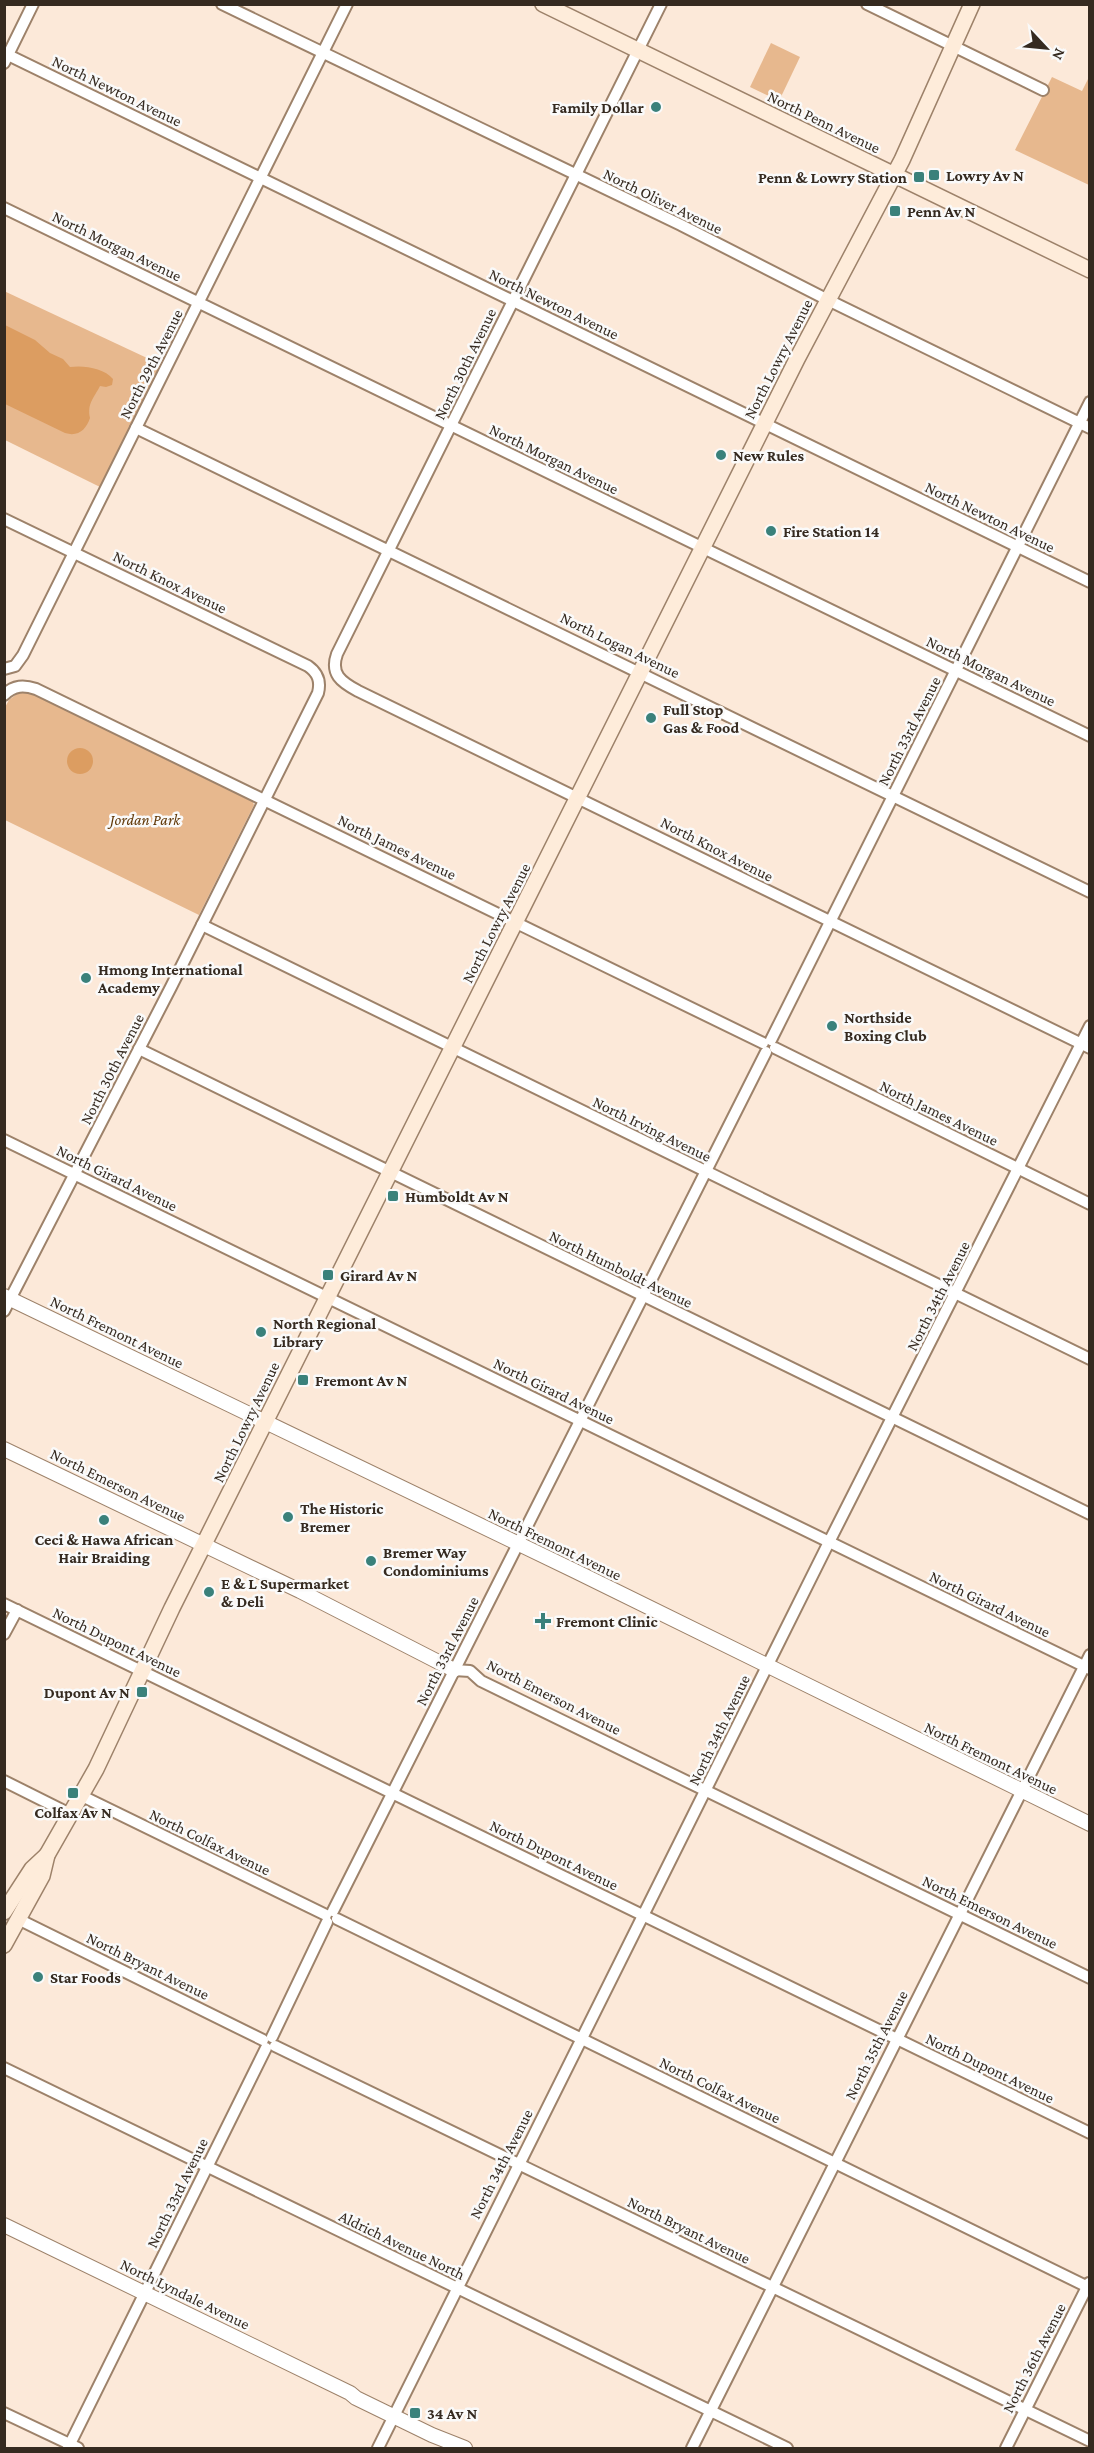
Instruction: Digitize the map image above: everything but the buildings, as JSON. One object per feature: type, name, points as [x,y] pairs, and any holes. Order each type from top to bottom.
[{"type":"main road","name":"North Penn Avenue","points":[[543,4],[1089,270]]},
{"type":"main road","name":"North Lowry Avenue","points":[[4,1945],[42,1876],[47,1855],[82,1796],[204,1545],[703,547],[921,121],[972,4]]},
{"type":"main road","name":"North Lowry Avenue","points":[[4,1912],[32,1869],[47,1855]]},
{"type":"street","points":[[6,57],[33,4]]},
{"type":"street","name":"North Oliver Avenue","points":[[222,4],[691,230],[828,300],[1084,425]]},
{"type":"street","name":"North 29th Avenue","points":[[7,669],[15,666],[23,655],[347,4]]},
{"type":"street","name":"North 30th Avenue","points":[[335,672],[337,654],[660,4]]},
{"type":"street","points":[[867,4],[1043,90]]},
{"type":"street","name":"North Newton Avenue","points":[[6,57],[513,300],[1089,582]]},
{"type":"street","name":"North Morgan Avenue","points":[[4,208],[1089,736]]},
{"type":"street","name":"North 33rd Avenue","points":[[72,2447],[145,2292],[392,1793],[1018,547],[1084,425],[1089,402]]},
{"type":"street","name":"North Logan Avenue","points":[[136,428],[1089,892]]},
{"type":"street","name":"North Knox Avenue","points":[[4,519],[308,666],[318,678]]},
{"type":"street","name":"North Knox Avenue","points":[[335,672],[346,685],[1085,1046]]},
{"type":"street","name":"North 30th Avenue","points":[[7,1302],[75,1174],[265,800],[318,693],[318,678]]},
{"type":"street","name":"North James Avenue","points":[[4,695],[15,687],[24,686],[36,689],[1089,1204]]},
{"type":"street","name":"North Irving Avenue","points":[[202,925],[1089,1359]]},
{"type":"street","name":"North 34th Avenue","points":[[378,2448],[829,1542],[1018,1169],[1085,1046],[1089,1026]]},
{"type":"street","name":"North Humboldt Avenue","points":[[139,1049],[1089,1514]]},
{"type":"street","name":"North Girard Avenue","points":[[4,1140],[1087,1668]]},
{"type":"street","name":"North Fremont Avenue","points":[[7,1302],[266,1422],[1089,1824]]},
{"type":"street","name":"North Emerson Avenue","points":[[4,1449],[204,1545],[454,1670],[470,1671],[481,1681],[1089,1978]]},
{"type":"street","name":"North Dupont Avenue","points":[[4,1604],[1089,2133]]},
{"type":"street","points":[[4,1634],[17,1610]]},
{"type":"street","name":"North 35th Avenue","points":[[692,2448],[1021,1790],[1087,1668],[1089,1655]]},
{"type":"street","points":[[4,1781],[70,1814]]},
{"type":"street","name":"North Colfax Avenue","points":[[82,1796],[1089,2285]]},
{"type":"street","name":"North Bryant Avenue","points":[[18,1919],[1089,2441]]},
{"type":"street","name":"Aldrich Avenue North","points":[[4,2068],[787,2448]]},
{"type":"street","name":"North Lyndale Avenue","points":[[4,2225],[145,2292],[356,2398],[424,2422],[443,2438],[465,2448]]},
{"type":"street","name":"North 36th Avenue","points":[[1006,2448],[1089,2285]]},
{"type":"street","points":[[4,2413],[72,2447]]},
{"type":"green space","points":[[771,43],[800,57],[779,101],[750,87]]},
{"type":"green space","points":[[1052,77],[1082,91],[1089,77],[1089,185],[1015,150]]},
{"type":"green space","points":[[4,291],[162,365],[100,487],[5,440]]},
{"type":"green space","name":"Jordan Park","points":[[21,691],[28,692],[225,788],[230,787],[251,797],[254,805],[199,915],[5,820],[4,709],[9,700]]},
{"type":"shaded area","points":[[5,325],[35,340],[50,353],[63,359],[70,367],[93,368],[113,379],[112,385],[100,386],[93,397],[90,404],[90,418],[81,432],[65,433],[5,404]]},
{"type":"shaded area","points":[[80,748],[89,752],[93,761],[89,770],[80,774],[71,770],[67,761],[71,752]]},
{"type":"place","name":"Family Dollar","points":[[656,107]]},
{"type":"place","name":"Lowry Av N","points":[[934,175]]},
{"type":"place","name":"Penn & Lowry Station","points":[[919,177]]},
{"type":"place","name":"Penn Av N","points":[[895,211]]},
{"type":"place","name":"New Rules","points":[[721,455]]},
{"type":"place","name":"Fire Station 14","points":[[771,531]]},
{"type":"place","name":"Full Stop Gas & Food","points":[[651,718]]},
{"type":"place","name":"Hmong International Academy","points":[[86,978]]},
{"type":"place","name":"Northside Boxing Club","points":[[832,1026]]},
{"type":"place","name":"Humboldt Av N","points":[[393,1196]]},
{"type":"place","name":"Girard Av N","points":[[328,1275]]},
{"type":"place","name":"North Regional Library","points":[[261,1332]]},
{"type":"place","name":"Fremont Av N","points":[[303,1380]]},
{"type":"place","name":"The Historic Bremer","points":[[288,1517]]},
{"type":"place","name":"Ceci & Hawa African Hair Braiding","points":[[104,1520]]},
{"type":"place","name":"Bremer Way Condominiums","points":[[371,1561]]},
{"type":"place","name":"E & L Supermarket & Deli","points":[[209,1592]]},
{"type":"place","name":"Fremont Clinic","points":[[543,1621]]},
{"type":"place","name":"Dupont Av N","points":[[142,1692]]},
{"type":"place","name":"Colfax Av N","points":[[73,1793]]},
{"type":"place","name":"Star Foods","points":[[38,1977]]},
{"type":"place","name":"34 Av N","points":[[415,2413]]}]
